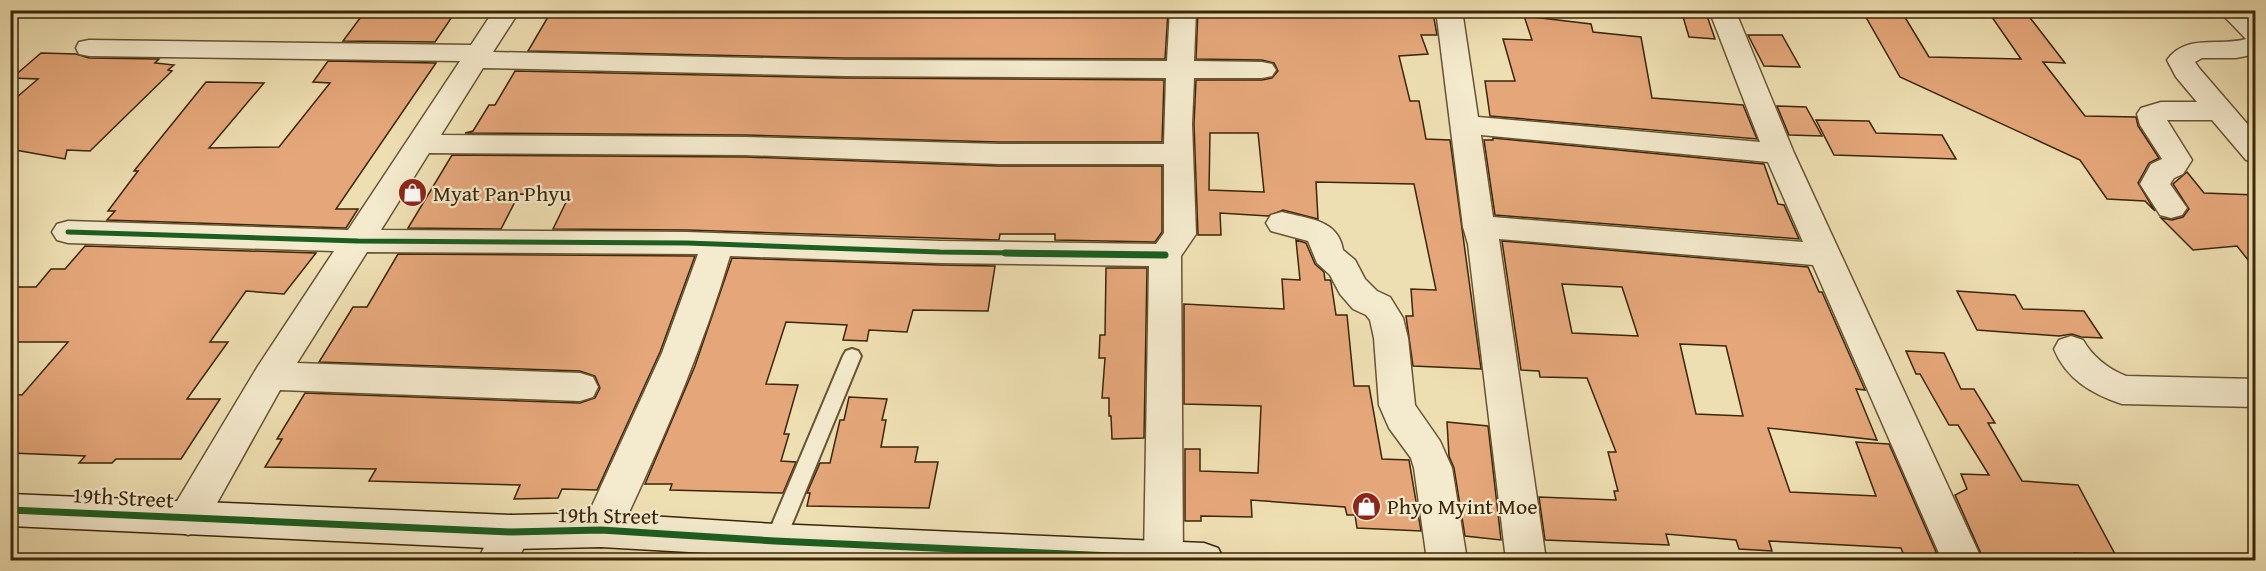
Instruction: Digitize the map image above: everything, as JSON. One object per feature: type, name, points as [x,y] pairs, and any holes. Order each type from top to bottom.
[{"type":"street","points":[[188,518],[270,376],[507,10]]},
{"type":"street","points":[[1146,558],[1165,255],[1180,234],[1179,154],[1183,10]]},
{"type":"street","points":[[1449,10],[1467,125],[1479,227],[1485,244],[1527,561]]},
{"type":"street","points":[[1722,10],[1779,153],[1962,561]]},
{"type":"street","points":[[2230,10],[2256,34]]},
{"type":"street","points":[[2256,45],[2236,50],[2198,50],[2189,52],[2181,60],[2186,70],[2219,111],[2256,153]]},
{"type":"street","points":[[88,48],[845,68],[1262,70]]},
{"type":"street","points":[[2171,208],[2155,183],[2162,171],[2172,167],[2177,160],[2173,149],[2151,121],[2151,114],[2161,111],[2219,111]]},
{"type":"street","points":[[1467,125],[1779,153]]},
{"type":"street","points":[[420,144],[745,146],[999,154],[1179,154]]},
{"type":"street","points":[[1282,223],[1319,234],[1326,241],[1328,255],[1343,268],[1352,286],[1365,300],[1378,306],[1386,318],[1398,405],[1402,418],[1427,452],[1433,468],[1447,561]]},
{"type":"street","points":[[1479,227],[1826,255]]},
{"type":"street","points":[[68,232],[358,241],[717,244],[940,252],[1165,255]]},
{"type":"street","points":[[601,530],[668,385],[703,292],[717,244]]},
{"type":"street","points":[[2071,349],[2075,358],[2100,380],[2122,390],[2256,393]]},
{"type":"street","points":[[270,376],[580,387]]},
{"type":"street","name":"19th Street","points":[[10,510],[188,518],[504,546],[601,530],[775,541],[1204,561]]},
{"type":"lane","points":[[775,541],[852,356]]},
{"type":"building","points":[[366,10],[456,11],[435,42],[343,41]]},
{"type":"building","points":[[552,10],[1168,11],[1165,59],[845,58],[528,51]]},
{"type":"building","points":[[1198,10],[1219,10],[1219,15],[1373,11],[1433,13],[1437,35],[1421,35],[1428,54],[1399,56],[1410,101],[1419,101],[1426,139],[1450,140],[1481,369],[1413,366],[1406,316],[1413,316],[1411,289],[1436,290],[1414,184],[1316,182],[1318,219],[1283,210],[1268,216],[1220,213],[1221,235],[1198,235],[1194,124],[1196,80],[1262,80],[1272,78],[1278,71],[1274,63],[1262,60],[1196,59]],"holes":[[[1210,133],[1258,133],[1264,192],[1209,190]]]},
{"type":"building","points":[[1681,10],[1705,10],[1715,39],[1689,37]]},
{"type":"building","points":[[1987,10],[2024,10],[2065,63],[2043,62],[2085,116],[2136,117],[2138,126],[2159,158],[2149,163],[2138,183],[2155,211],[2145,201],[2107,199],[2080,160],[1900,77],[1863,12],[1903,14],[1929,57],[2021,59]]},
{"type":"building","points":[[1524,16],[1591,24],[1593,32],[1641,37],[1652,98],[1743,105],[1757,139],[1490,116],[1485,81],[1515,81],[1503,39],[1532,40]]},
{"type":"building","points":[[1748,35],[1782,35],[1800,67],[1764,66]]},
{"type":"building","points":[[41,53],[76,54],[89,58],[159,59],[155,63],[174,65],[168,70],[172,71],[90,151],[67,150],[65,159],[10,149],[10,103],[38,79],[12,78]]},
{"type":"building","points":[[328,61],[436,63],[336,209],[358,209],[346,228],[107,220],[115,211],[108,211],[138,171],[134,171],[206,82],[264,83],[209,148],[279,147],[330,83],[313,82]]},
{"type":"building","points":[[515,71],[845,78],[1164,80],[1162,142],[999,142],[745,135],[465,133],[473,131],[489,105],[495,105]]},
{"type":"building","points":[[1777,106],[1806,107],[1822,136],[1789,135]]},
{"type":"building","points":[[1816,120],[1869,121],[1876,133],[1942,135],[1956,159],[1834,155]]},
{"type":"building","points":[[1493,138],[1764,164],[1778,204],[1784,205],[1799,239],[1495,215],[1484,140],[1493,140]]},
{"type":"building","points":[[452,155],[745,157],[999,166],[1162,166],[1162,232],[1155,242],[1055,240],[1055,234],[1000,234],[999,240],[687,230],[553,229],[569,196],[519,194],[501,229],[408,228]]},
{"type":"building","points":[[2187,172],[2204,193],[2256,195],[2256,270],[2237,246],[2193,250],[2161,218],[2172,220],[2183,217],[2189,209],[2173,184]]},
{"type":"building","points":[[1296,240],[1306,243],[1315,264],[1324,272],[1325,280],[1330,280],[1336,315],[1347,315],[1354,386],[1369,386],[1382,459],[1409,460],[1421,531],[1357,528],[1355,515],[1347,515],[1345,507],[1251,500],[1252,517],[1201,516],[1201,521],[1185,521],[1185,449],[1200,449],[1200,471],[1258,473],[1261,406],[1184,404],[1184,304],[1284,309],[1282,279],[1300,280]]},
{"type":"building","points":[[1502,241],[1808,267],[1819,292],[1822,292],[1865,390],[1856,389],[1877,440],[1768,428],[1790,492],[1876,496],[1856,442],[1889,444],[1940,561],[1906,561],[1901,548],[1769,541],[1772,551],[1739,549],[1736,540],[1666,534],[1669,545],[1545,540],[1539,497],[1616,500],[1614,491],[1618,491],[1608,452],[1616,452],[1587,378],[1540,377],[1539,371],[1521,370]],"holes":[[[1562,284],[1622,287],[1638,336],[1572,333]],[[1680,344],[1726,346],[1743,416],[1696,414]]]},
{"type":"building","points":[[85,246],[316,253],[284,294],[246,291],[210,342],[228,342],[187,399],[220,399],[181,459],[116,459],[112,463],[79,463],[85,456],[10,453],[10,394],[22,395],[68,342],[10,342],[10,287],[36,287],[51,269],[65,269]]},
{"type":"building","points":[[398,254],[695,256],[660,352],[597,490],[562,489],[558,498],[514,499],[520,485],[369,481],[376,469],[265,467],[282,439],[277,439],[305,393],[580,403],[595,398],[600,388],[595,376],[580,371],[319,362],[353,307],[367,307]]},
{"type":"building","points":[[732,258],[995,266],[988,311],[913,310],[907,332],[869,330],[867,341],[843,340],[847,325],[786,322],[766,384],[798,385],[784,434],[789,434],[781,461],[796,462],[783,493],[670,490],[672,484],[645,484],[695,366]]},
{"type":"building","points":[[1106,268],[1147,268],[1144,438],[1112,439],[1109,398],[1102,398],[1105,358],[1099,358],[1100,335],[1105,335]]},
{"type":"building","points":[[1957,291],[2015,295],[2023,309],[2084,311],[2102,338],[2072,334],[2059,336],[1977,330]]},
{"type":"building","points":[[1906,351],[1944,353],[1961,389],[1974,389],[1995,423],[1988,423],[2022,481],[2078,485],[2116,556],[2074,553],[2075,555],[2000,554],[2003,559],[1983,558],[1955,495],[1967,489],[1961,474],[1989,475],[1958,425],[1949,425],[1920,374],[1916,374]]},
{"type":"building","points":[[849,397],[887,399],[882,420],[886,420],[881,447],[918,447],[915,462],[938,462],[929,508],[807,506],[810,493],[807,493],[820,463],[830,463],[840,420],[844,420]]},
{"type":"building","points":[[1447,422],[1488,426],[1501,540],[1465,536],[1454,468],[1449,456]]},
{"type":"cycle path","points":[[68,232],[358,241],[687,243],[940,252],[1165,255]]},
{"type":"cycle path","points":[[10,510],[511,532],[601,530],[775,541],[1204,560]]},
{"type":"place","name":"Myat Pan Phyu","points":[[412,193]]},
{"type":"place","name":"Phyo Myint Moe","points":[[1366,506]]}]
